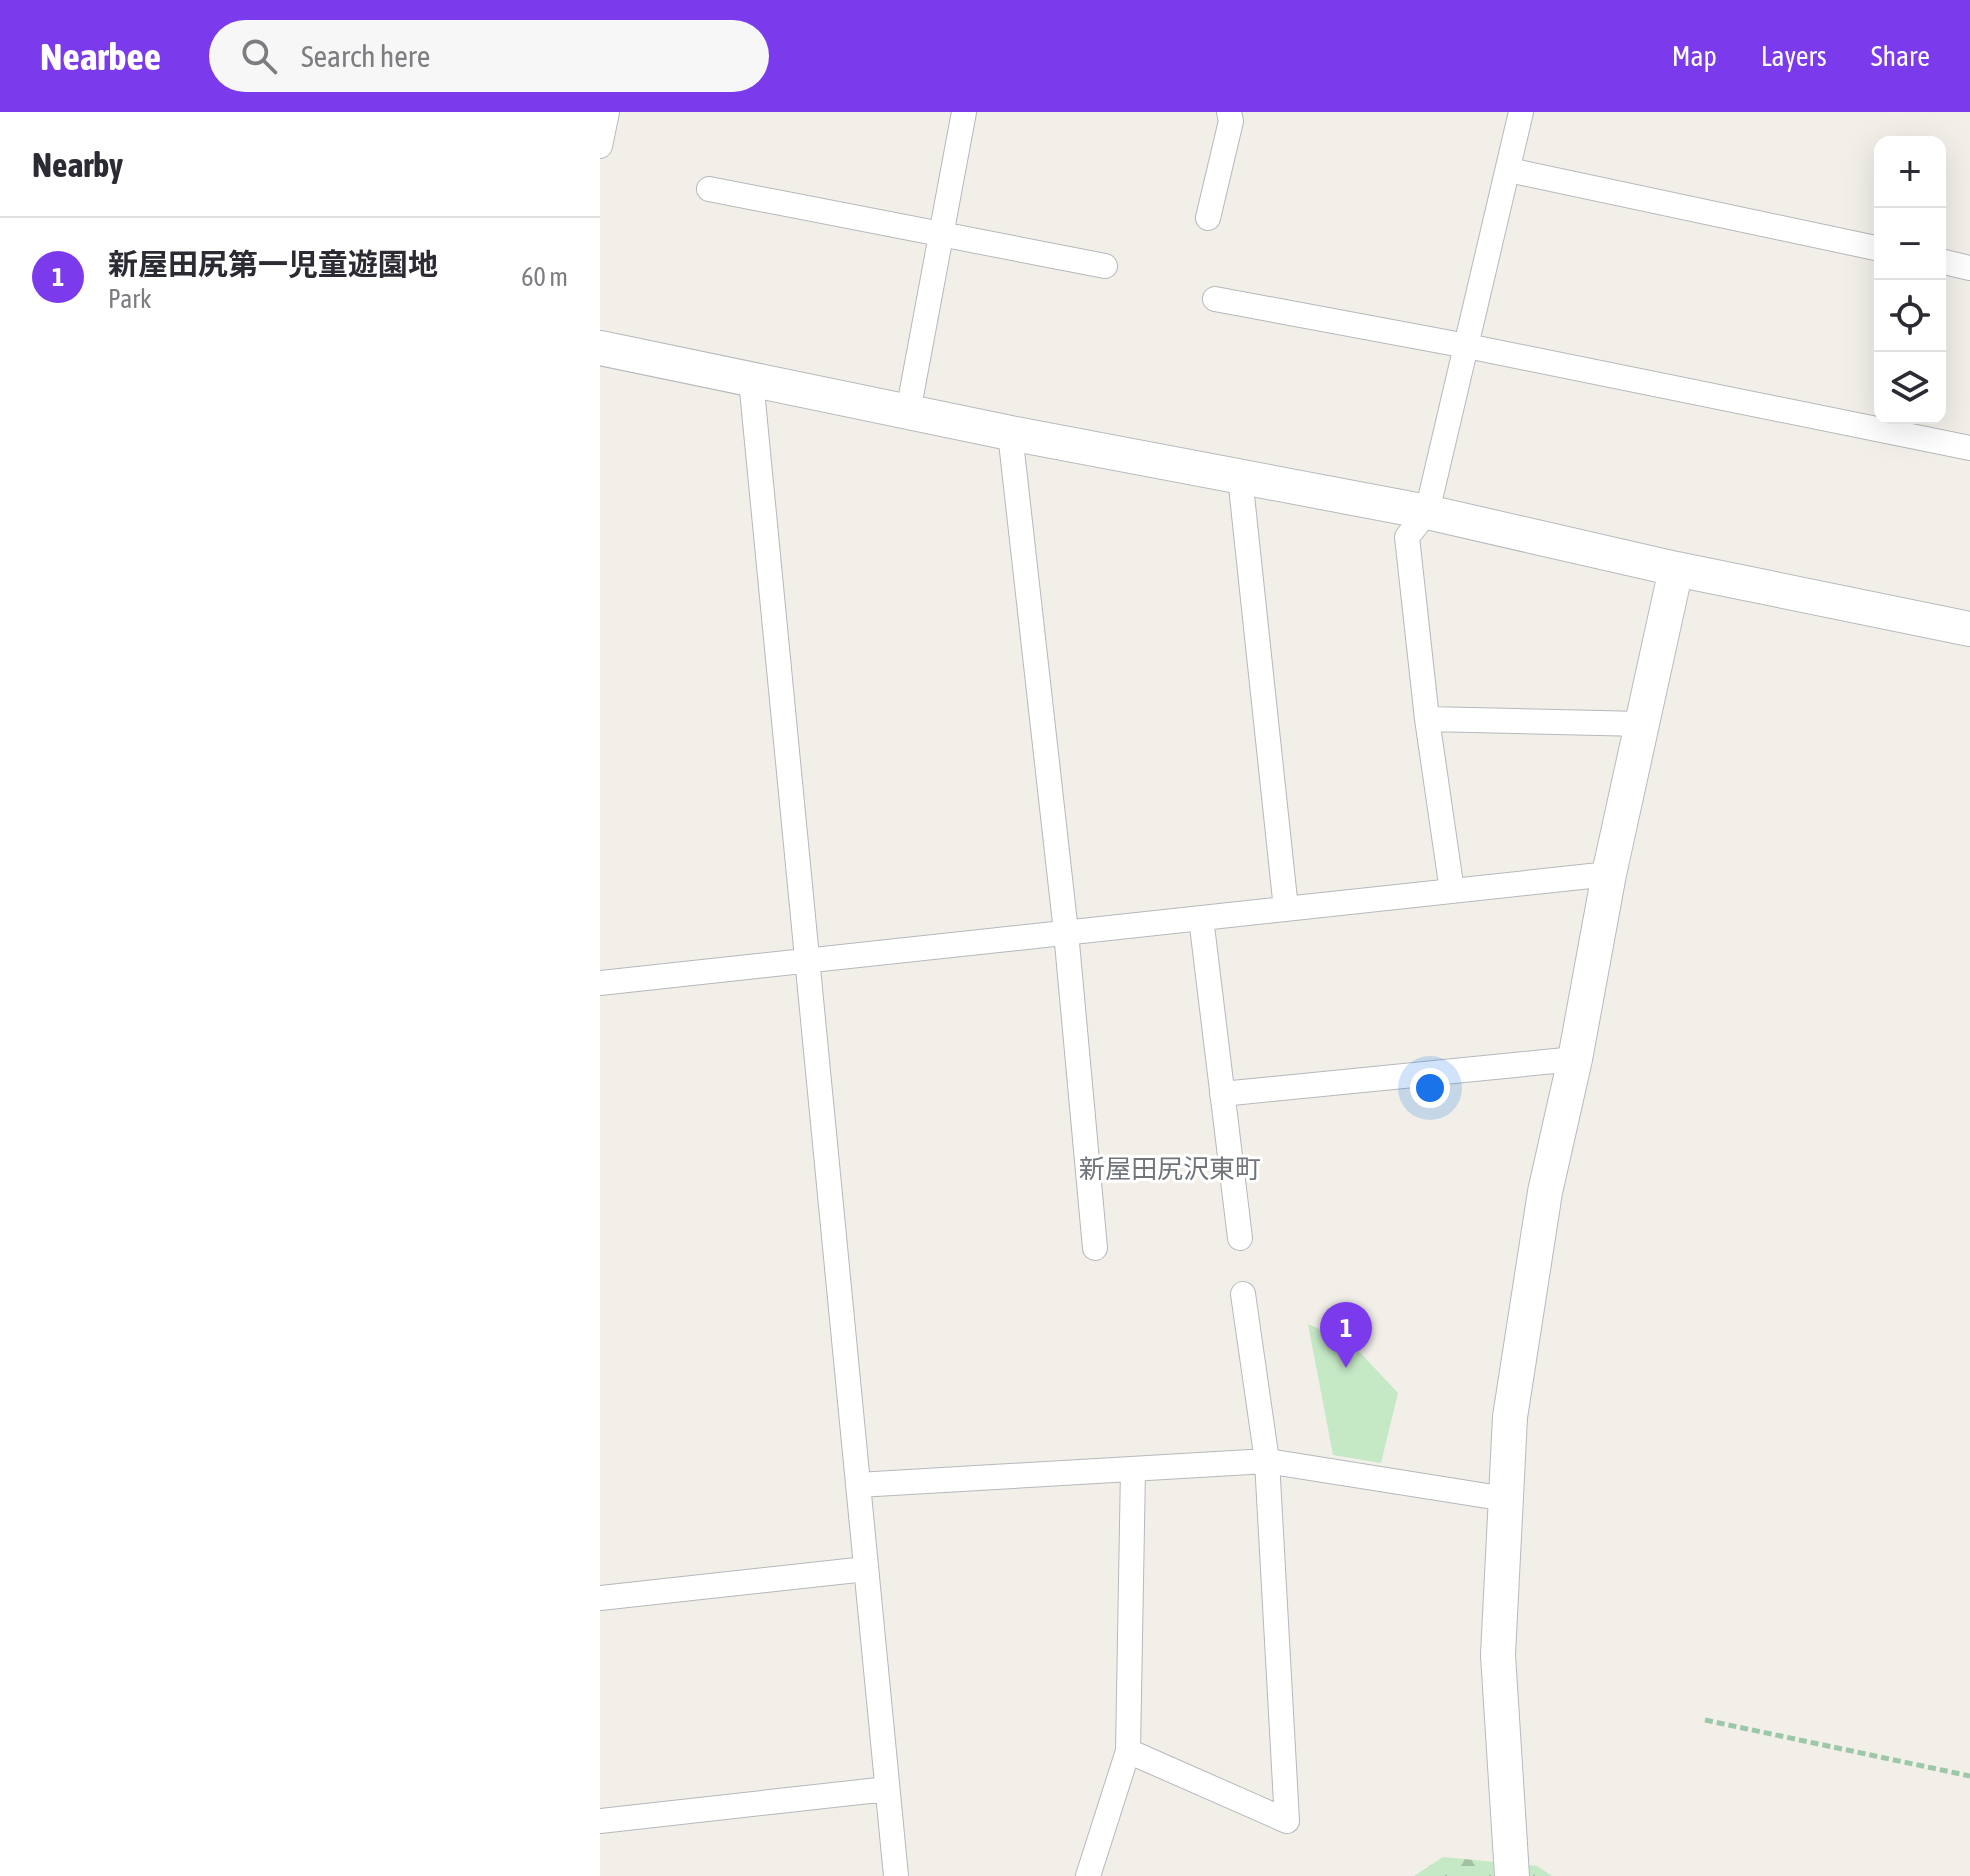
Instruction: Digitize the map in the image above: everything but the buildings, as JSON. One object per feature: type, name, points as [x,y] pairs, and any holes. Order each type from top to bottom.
[{"type":"street","points":[[600,146],[607,112]]},
{"type":"street","points":[[908,412],[964,112]]},
{"type":"street","points":[[1208,218],[1231,121],[1229,112]]},
{"type":"street","points":[[1452,891],[1427,719],[1407,537],[1427,512],[1521,112]]},
{"type":"street","points":[[1509,170],[1874,248]]},
{"type":"street","points":[[709,189],[1105,266]]},
{"type":"street","points":[[1946,262],[1970,268]]},
{"type":"street","points":[[1215,299],[1467,346],[1970,448]]},
{"type":"street","points":[[600,348],[1010,433],[1427,512],[1676,569],[1970,629]]},
{"type":"street","points":[[751,380],[896,1876]]},
{"type":"street","points":[[1010,433],[1066,932],[1095,1248]]},
{"type":"street","points":[[1240,477],[1286,909]]},
{"type":"street","points":[[1512,1876],[1498,1655],[1510,1417],[1543,1207],[1575,1059],[1609,874],[1676,569]]},
{"type":"street","points":[[1427,719],[1642,724]]},
{"type":"street","points":[[600,983],[1609,874]]},
{"type":"street","points":[[1201,918],[1240,1238]]},
{"type":"street","points":[[1222,1094],[1575,1059]]},
{"type":"street","points":[[1128,1751],[1287,1821],[1267,1461],[1243,1294]]},
{"type":"street","points":[[858,1485],[1267,1461],[1506,1499]]},
{"type":"street","points":[[1088,1876],[1128,1751],[1133,1469]]},
{"type":"street","points":[[600,1598],[866,1569]]},
{"type":"street","points":[[600,1821],[887,1789]]},
{"type":"path","points":[[1705,1720],[1970,1776]]},
{"type":"green space","points":[[1308,1324],[1351,1343],[1398,1393],[1381,1463],[1333,1455]]},
{"type":"green space","points":[[1443,1857],[1537,1866],[1552,1876],[1414,1876]]},
{"type":"place","name":"新屋田尻第一児童遊園地","points":[[1346,1368]]},
{"type":"district","name":"新屋田尻沢東町","points":[[1170,1169]]}]
